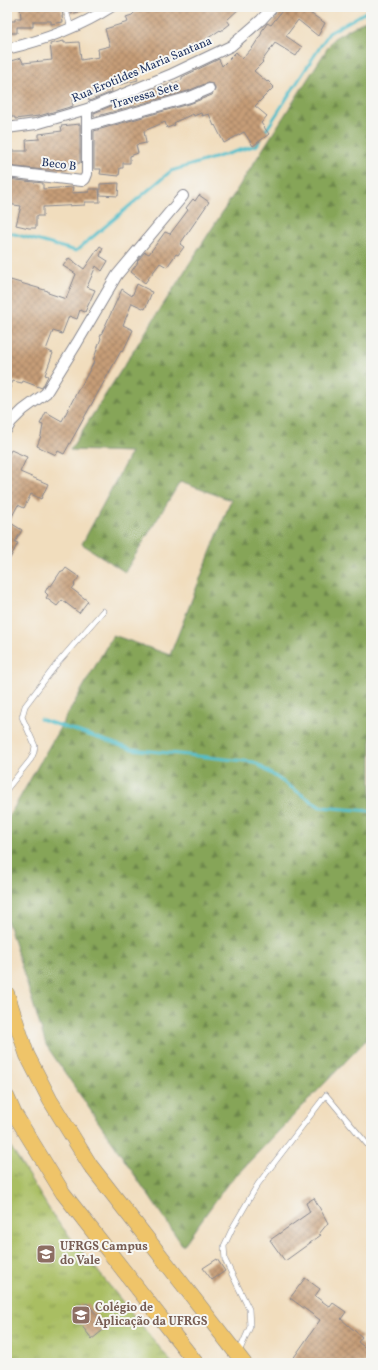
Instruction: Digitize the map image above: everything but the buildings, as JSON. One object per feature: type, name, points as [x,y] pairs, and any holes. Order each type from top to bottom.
[{"type":"main road","points":[[7,994],[28,1055],[50,1100],[90,1165],[241,1359]]},
{"type":"main road","points":[[7,1097],[14,1113],[63,1193],[196,1363]]},
{"type":"street","points":[[7,49],[32,43],[72,29],[111,7]]},
{"type":"street","name":"Rua Erotildes Maria Santana","points":[[7,128],[36,124],[87,109],[172,74],[231,46],[262,20],[273,7]]},
{"type":"street","name":"Travessa Sete","points":[[87,126],[190,97],[209,89]]},
{"type":"street","name":"Beco B","points":[[7,172],[82,181],[85,179],[87,174],[87,109]]},
{"type":"street","points":[[7,429],[11,422],[23,410],[46,393],[117,275],[183,196]]},
{"type":"lane","points":[[65,7],[72,29]]},
{"type":"lane","points":[[7,789],[31,759],[34,752],[35,746],[26,730],[22,717],[25,706],[56,665],[103,611]]},
{"type":"lane","points":[[241,1359],[250,1327],[249,1309],[225,1260],[224,1246],[233,1227],[258,1184],[326,1095],[367,1144]]},
{"type":"green space","points":[[371,17],[371,1035],[226,1186],[183,1246],[46,1045],[7,920],[7,820],[113,635],[170,655],[231,500],[180,482],[125,572],[82,544],[131,452],[70,450],[334,38]]},
{"type":"green space","name":"UFRGS Campus do Vale","points":[[7,1141],[54,1217],[172,1363],[7,1363]]},
{"type":"waterway","points":[[265,132],[329,33],[371,9]]},
{"type":"waterway","points":[[7,232],[76,251],[171,171],[257,145],[261,138]]},
{"type":"waterway","points":[[40,719],[131,749],[254,762],[320,807],[371,811]]},
{"type":"place","name":"UFRGS Campus do Vale","points":[[46,1254]]},
{"type":"place","name":"Colégio de Aplicação da UFRGS","points":[[81,1315]]}]
